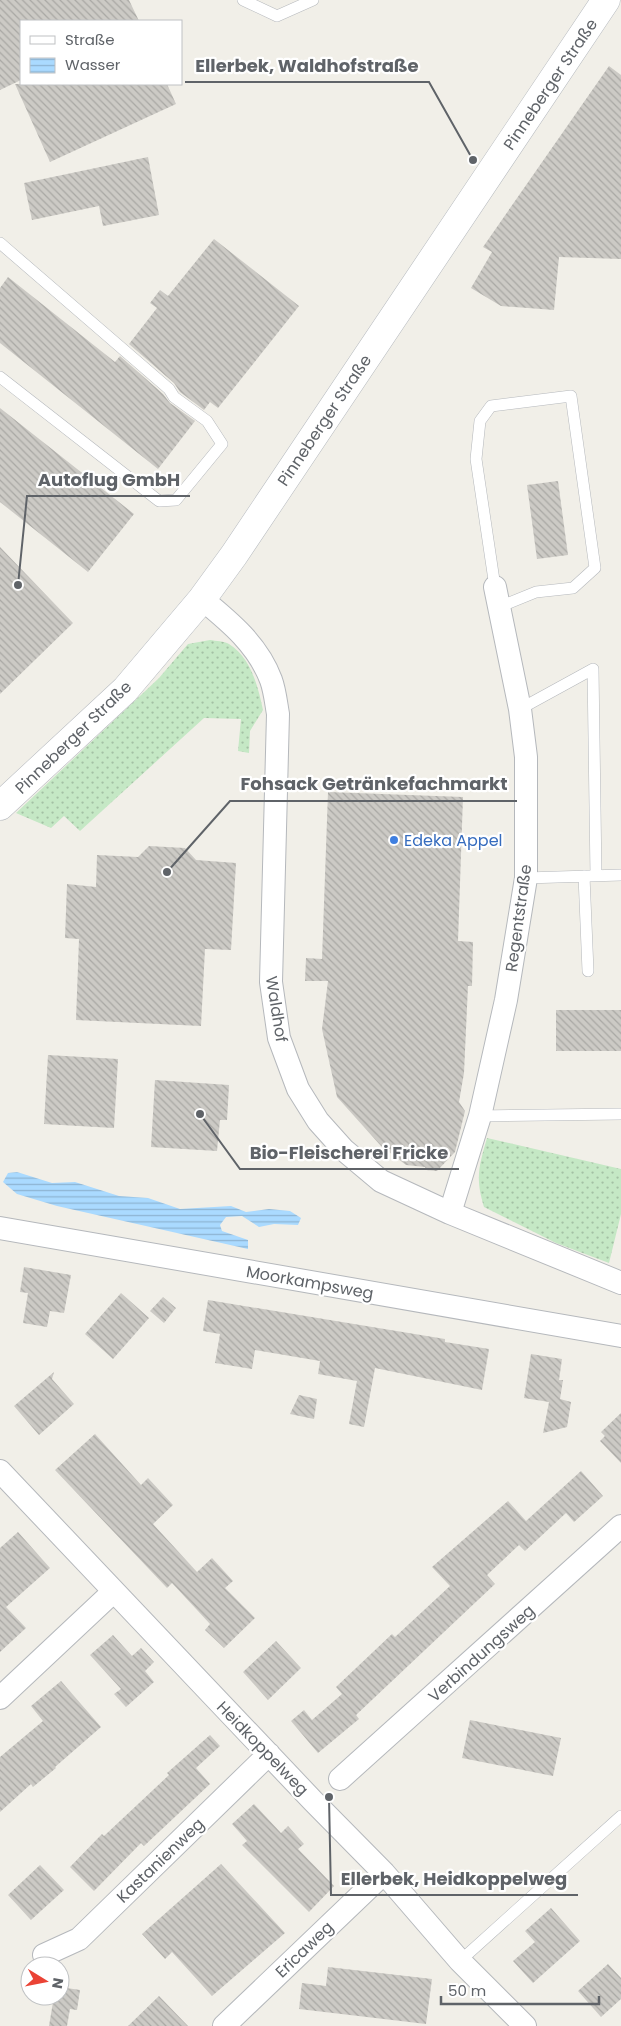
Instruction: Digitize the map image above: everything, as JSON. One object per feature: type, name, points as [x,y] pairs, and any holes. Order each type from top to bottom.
[{"type":"main road","name":"Pinneberger Straße","points":[[0,806],[124,690],[202,599],[234,556],[606,0]]},
{"type":"street","name":"Regentstraße","points":[[450,1213],[480,1116],[506,1000],[526,878],[526,757],[520,709],[497,597]]},
{"type":"street","name":"Waldhof","points":[[202,599],[236,626],[259,655],[271,680],[278,714],[270,982],[279,1038],[298,1089],[318,1121],[344,1150],[381,1181],[450,1213],[621,1283]]},
{"type":"street","name":"Moorkampsweg","points":[[0,1228],[621,1336]]},
{"type":"street","name":"Heidkoppelweg","points":[[0,1471],[113,1592],[384,1872],[460,1961],[525,2026]]},
{"type":"street","name":"Verbindungsweg","points":[[340,1779],[621,1526]]},
{"type":"street","points":[[0,1698],[113,1592]]},
{"type":"street","name":"Kastanienweg","points":[[44,1955],[79,1939],[269,1754]]},
{"type":"street","name":"Ericaweg","points":[[224,2026],[384,1872]]},
{"type":"lane","points":[[243,0],[277,16],[313,0]]},
{"type":"lane","points":[[0,243],[168,389],[174,397],[207,421],[222,444],[176,500],[158,502],[0,377]]},
{"type":"lane","points":[[571,396],[595,568],[573,588],[497,597],[476,459],[480,421],[491,406],[571,396]]},
{"type":"lane","points":[[520,709],[592,668],[596,876]]},
{"type":"lane","points":[[526,878],[621,875]]},
{"type":"lane","points":[[584,876],[588,971]]},
{"type":"lane","points":[[480,1116],[621,1114]]},
{"type":"lane","points":[[460,1961],[621,1816]]},
{"type":"green space","points":[[210,640],[227,643],[237,650],[248,665],[256,682],[263,710],[250,731],[249,753],[238,751],[241,719],[204,718],[80,831],[64,816],[51,828],[16,813],[159,678],[188,644]]},
{"type":"green space","points":[[487,1138],[621,1169],[621,1214],[609,1263],[556,1243],[484,1207],[481,1197],[479,1172]]},
{"type":"water","points":[[17,1172],[52,1183],[75,1182],[119,1196],[148,1198],[180,1209],[231,1206],[246,1212],[269,1209],[290,1211],[301,1218],[298,1225],[274,1224],[259,1227],[242,1216],[226,1217],[220,1225],[222,1231],[248,1240],[248,1249],[57,1206],[17,1194],[3,1182],[8,1173]]},
{"type":"building","points":[[0,0],[129,0],[139,20],[20,20],[20,80],[0,90]]},
{"type":"building","points":[[609,66],[621,75],[621,259],[559,257],[554,310],[501,306],[471,288],[492,252],[483,247]]},
{"type":"building","points":[[15,84],[167,85],[176,104],[50,162]]},
{"type":"building","points":[[148,157],[159,215],[103,226],[99,206],[32,220],[24,183]]},
{"type":"building","points":[[214,239],[299,306],[218,408],[210,402],[204,410],[180,392],[174,383],[129,344],[157,308],[150,303],[160,290],[168,296]]},
{"type":"building","points":[[8,277],[115,362],[120,356],[163,394],[170,403],[195,421],[158,469],[0,343],[0,288]]},
{"type":"building","points":[[0,408],[134,514],[88,572],[0,502]]},
{"type":"building","points":[[558,481],[568,555],[537,559],[527,485]]},
{"type":"building","points":[[0,547],[73,623],[0,694]]},
{"type":"building","points":[[328,792],[463,797],[458,941],[473,942],[472,986],[468,986],[464,1073],[459,1102],[465,1111],[455,1152],[437,1171],[426,1170],[425,1167],[406,1165],[381,1146],[337,1097],[322,1029],[328,981],[305,981],[306,958],[322,959]]},
{"type":"building","points":[[149,846],[185,848],[196,860],[236,863],[231,950],[205,949],[201,1026],[76,1020],[79,939],[65,938],[67,884],[96,887],[97,855],[138,857]]},
{"type":"building","points":[[556,1010],[621,1010],[621,1051],[556,1051]]},
{"type":"building","points":[[48,1055],[118,1059],[114,1128],[44,1124]]},
{"type":"building","points":[[155,1080],[229,1085],[227,1120],[220,1120],[217,1151],[151,1147]]},
{"type":"building","points":[[24,1267],[71,1275],[64,1313],[50,1311],[47,1327],[23,1323],[28,1293],[20,1292]]},
{"type":"building","points":[[121,1293],[149,1318],[113,1359],[85,1334]]},
{"type":"building","points":[[163,1297],[176,1308],[164,1323],[150,1311]]},
{"type":"building","points":[[208,1300],[445,1339],[445,1342],[489,1349],[482,1390],[375,1368],[364,1427],[349,1424],[357,1381],[318,1374],[320,1361],[255,1350],[252,1369],[215,1363],[220,1334],[203,1331]]},
{"type":"building","points":[[531,1354],[562,1359],[559,1380],[563,1380],[560,1399],[571,1402],[567,1427],[543,1433],[549,1402],[524,1398]]},
{"type":"building","points":[[54,1372],[52,1379],[74,1404],[39,1435],[14,1406]]},
{"type":"building","points":[[299,1395],[317,1399],[314,1419],[290,1414]]},
{"type":"building","points":[[621,1413],[621,1463],[600,1441],[605,1436],[601,1432]]},
{"type":"building","points":[[95,1434],[141,1485],[148,1478],[173,1505],[153,1524],[197,1572],[212,1558],[233,1581],[225,1588],[255,1618],[224,1648],[205,1630],[210,1624],[172,1583],[167,1588],[55,1470]]},
{"type":"building","points":[[581,1471],[603,1496],[574,1522],[566,1513],[525,1551],[519,1545],[487,1575],[495,1584],[356,1715],[359,1719],[318,1753],[291,1721],[304,1710],[312,1720],[342,1694],[336,1687],[392,1634],[395,1637],[450,1586],[432,1567],[508,1501],[526,1521]]},
{"type":"building","points":[[18,1532],[50,1568],[6,1607],[26,1628],[0,1652],[0,1548]]},
{"type":"building","points":[[113,1635],[132,1656],[141,1648],[154,1662],[145,1671],[154,1682],[126,1707],[114,1694],[121,1689],[90,1655]]},
{"type":"building","points":[[276,1641],[301,1668],[268,1700],[243,1672]]},
{"type":"building","points":[[61,1681],[101,1727],[56,1768],[33,1787],[31,1784],[0,1812],[0,1757],[43,1721],[31,1706]]},
{"type":"building","points":[[470,1720],[561,1738],[553,1776],[462,1758]]},
{"type":"building","points":[[210,1735],[220,1746],[196,1768],[210,1784],[144,1846],[141,1843],[94,1891],[70,1867],[102,1834],[104,1836],[169,1775],[167,1773]]},
{"type":"building","points":[[254,1804],[281,1833],[288,1826],[304,1844],[298,1849],[334,1886],[309,1912],[242,1845],[247,1841],[232,1824]]},
{"type":"building","points":[[221,1864],[285,1933],[212,1996],[172,1952],[165,1959],[142,1934]]},
{"type":"building","points":[[40,1865],[64,1890],[31,1920],[8,1895]]},
{"type":"building","points":[[551,1908],[580,1941],[533,1983],[513,1961],[535,1942],[525,1931]]},
{"type":"building","points":[[608,1964],[621,1978],[621,1999],[601,2017],[578,1991]]},
{"type":"building","points":[[328,1967],[432,1979],[426,2024],[299,2009],[302,1983],[326,1986]]},
{"type":"building","points":[[70,1988],[80,1990],[77,2010],[70,2009],[67,2026],[49,2026],[52,2006],[70,2006]]},
{"type":"building","points":[[159,1996],[188,2026],[128,2026]]},
{"type":"place","name":"Ellerbek, Waldhofstraße","points":[[473,160]]},
{"type":"place","name":"Autoflug GmbH","points":[[18,585]]},
{"type":"place","name":"Edeka Appel","points":[[394,840]]},
{"type":"place","name":"Fohsack Getränkefachmarkt","points":[[167,872]]},
{"type":"place","name":"Bio-Fleischerei Fricke","points":[[200,1114]]},
{"type":"place","name":"Ellerbek, Heidkoppelweg","points":[[329,1797]]}]
